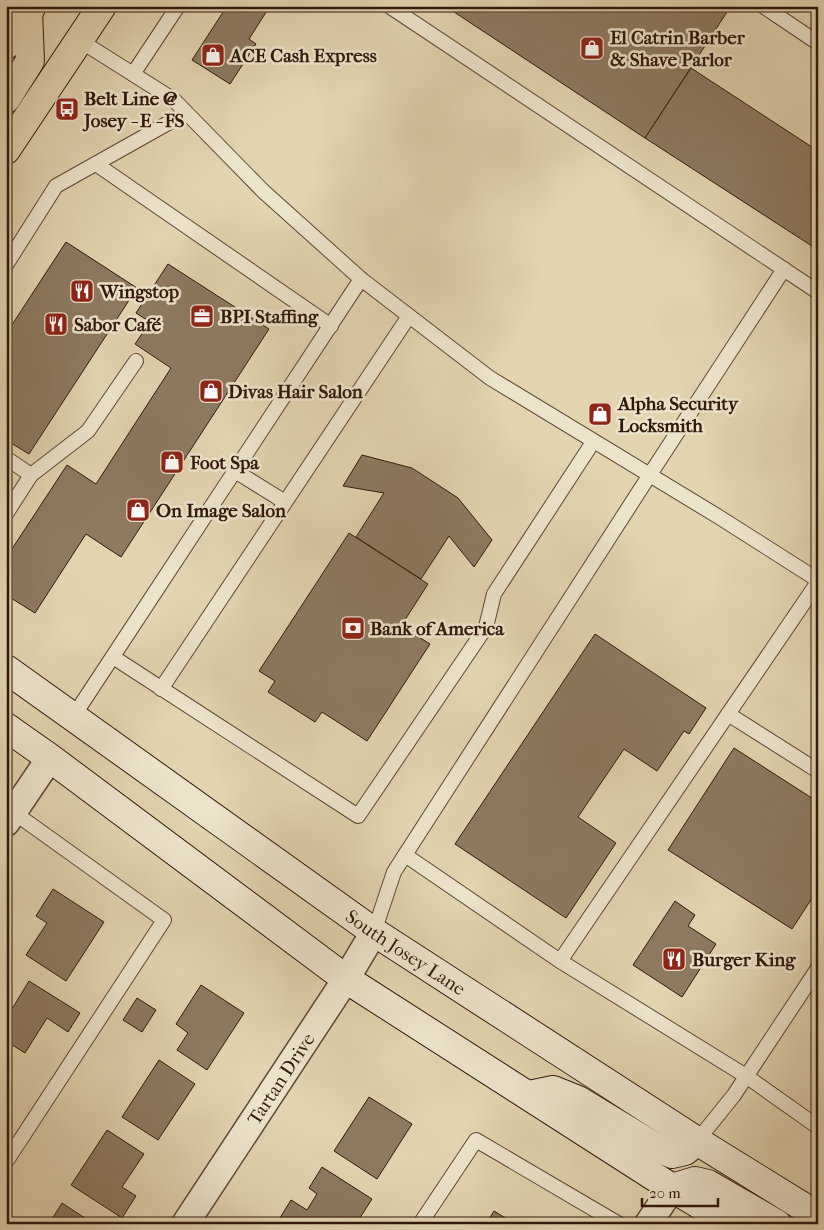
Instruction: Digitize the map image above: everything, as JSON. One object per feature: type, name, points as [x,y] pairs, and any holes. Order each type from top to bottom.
[{"type":"main road","points":[[79,40],[80,6]]},
{"type":"main road","points":[[6,150],[102,6]]},
{"type":"main road","points":[[6,46],[27,8]]},
{"type":"main road","points":[[6,99],[30,61],[27,8]]},
{"type":"main road","name":"South Josey Lane","points":[[6,669],[374,932],[697,1141],[818,1216]]},
{"type":"main road","points":[[6,727],[346,979],[672,1188],[732,1224]]},
{"type":"main road","points":[[529,1095],[553,1090],[578,1100],[652,1145],[672,1154],[685,1150],[697,1141]]},
{"type":"main road","points":[[672,1188],[695,1181],[708,1184],[777,1224]]},
{"type":"street","points":[[9,814],[50,758]]},
{"type":"street","name":"Tartan Drive","points":[[185,1224],[346,979],[374,932]]},
{"type":"street","points":[[648,1224],[672,1188]]},
{"type":"lane","points":[[132,74],[178,6]]},
{"type":"lane","points":[[388,6],[818,292]]},
{"type":"lane","points":[[763,6],[818,43]]},
{"type":"lane","points":[[79,40],[174,100],[262,190],[361,279],[490,378],[818,581],[560,961]]},
{"type":"lane","points":[[6,265],[56,186],[186,113]]},
{"type":"lane","points":[[96,164],[330,326]]},
{"type":"lane","points":[[374,932],[394,872],[784,269]]},
{"type":"lane","points":[[74,717],[361,279]]},
{"type":"lane","points":[[161,689],[409,316]]},
{"type":"lane","points":[[6,514],[31,475],[88,431],[136,361]]},
{"type":"lane","points":[[113,657],[358,816],[486,627],[494,594],[594,442]]},
{"type":"lane","points":[[6,458],[31,475]]},
{"type":"lane","points":[[235,471],[285,502]]},
{"type":"lane","points":[[728,714],[818,771]]},
{"type":"lane","points":[[6,1162],[164,920],[9,814]]},
{"type":"lane","points":[[405,855],[560,961],[746,1076],[818,1127]]},
{"type":"lane","points":[[697,1141],[734,1096],[818,968]]},
{"type":"lane","points":[[420,1224],[476,1140],[619,1224]]},
{"type":"building","points":[[227,6],[270,6],[249,39],[256,44],[230,84],[192,60]]},
{"type":"building","points":[[445,6],[725,6],[729,9],[645,138]]},
{"type":"building","points":[[691,68],[818,151],[818,250],[645,138]]},
{"type":"building","points":[[66,242],[137,288],[29,454],[6,440],[6,334]]},
{"type":"building","points":[[168,264],[269,329],[121,557],[86,534],[35,613],[6,595],[6,558],[67,465],[96,484],[171,368],[135,344],[150,322],[136,313]]},
{"type":"building","points":[[362,455],[412,468],[458,498],[492,540],[474,567],[449,536],[421,579],[356,537],[384,493],[343,486]]},
{"type":"building","points":[[349,533],[428,584],[401,626],[430,644],[367,741],[322,712],[315,722],[268,692],[275,681],[259,671]]},
{"type":"building","points":[[595,634],[706,708],[689,734],[684,731],[657,771],[624,749],[578,817],[616,843],[566,918],[455,844]]},
{"type":"building","points":[[734,748],[818,802],[818,889],[792,929],[668,850]]},
{"type":"building","points":[[53,889],[104,922],[66,981],[26,955],[47,923],[36,916]]},
{"type":"building","points":[[675,901],[695,915],[688,926],[716,944],[682,997],[633,965]]},
{"type":"building","points":[[29,981],[80,1013],[68,1032],[47,1018],[25,1053],[6,1041],[6,1005],[12,1009]]},
{"type":"building","points":[[201,985],[244,1013],[207,1070],[177,1050],[188,1033],[176,1024]]},
{"type":"building","points":[[137,998],[156,1010],[142,1032],[123,1020]]},
{"type":"building","points":[[159,1060],[195,1084],[158,1140],[122,1117]]},
{"type":"building","points":[[369,1097],[412,1124],[377,1179],[334,1151]]},
{"type":"building","points":[[107,1130],[144,1154],[122,1187],[136,1196],[122,1218],[71,1185]]},
{"type":"building","points":[[322,1167],[372,1199],[356,1224],[289,1224],[280,1218],[291,1200],[307,1210],[317,1194],[309,1188]]},
{"type":"building","points":[[62,1203],[94,1224],[49,1224]]},
{"type":"building","points":[[494,1211],[515,1224],[486,1224]]},
{"type":"place","name":"El Catrin Barber & Shave Parlor","points":[[592,48]]},
{"type":"place","name":"ACE Cash Express","points":[[213,55]]},
{"type":"place","name":"Belt Line @ Josey - E - FS","points":[[67,109]]},
{"type":"place","name":"Wingstop","points":[[82,291]]},
{"type":"place","name":"BPI Staffing","points":[[202,316]]},
{"type":"place","name":"Sabor Café","points":[[56,324]]},
{"type":"place","name":"Divas Hair Salon","points":[[211,391]]},
{"type":"place","name":"Alpha Security Locksmith","points":[[600,414]]},
{"type":"place","name":"Foot Spa","points":[[172,462]]},
{"type":"place","name":"On Image Salon","points":[[138,510]]},
{"type":"place","name":"Bank of America","points":[[353,628]]},
{"type":"place","name":"Burger King","points":[[674,959]]}]
